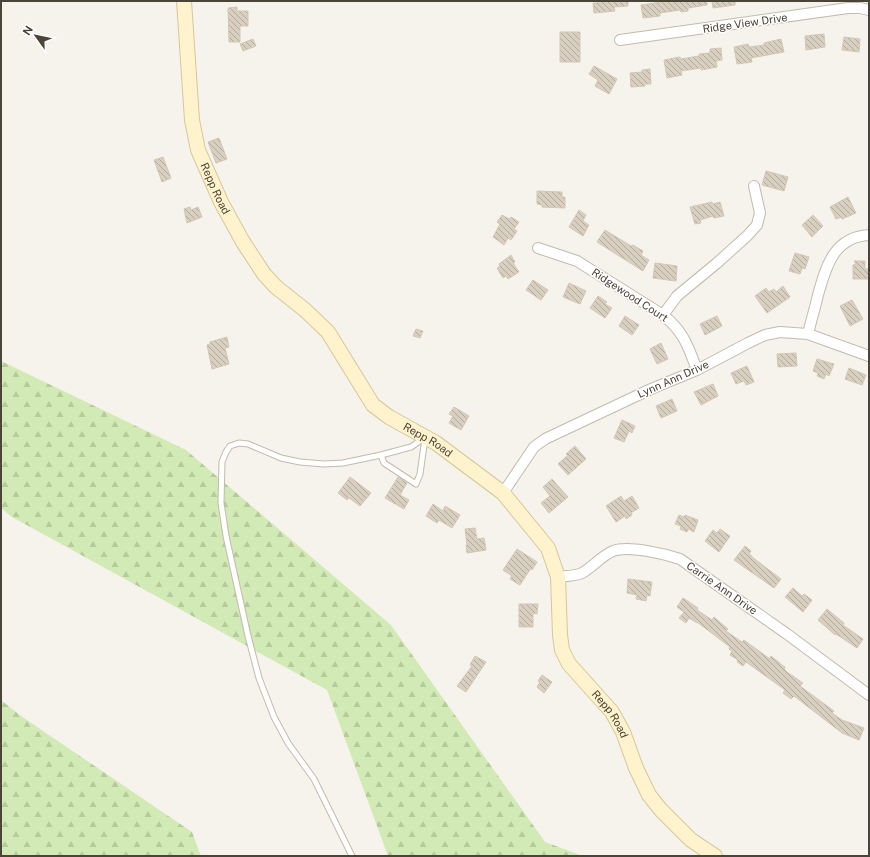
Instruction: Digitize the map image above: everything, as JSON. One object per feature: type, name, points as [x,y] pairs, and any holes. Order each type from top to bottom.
[{"type":"street","name":"Repp Road","points":[[184,1],[192,120],[198,150],[221,202],[239,235],[264,274],[276,287],[305,310],[328,332],[373,405],[389,417],[436,443],[503,492],[548,548],[558,577],[560,635],[562,650],[569,664],[612,712],[622,732],[648,795],[691,840],[715,856]]},
{"type":"street","name":"Ridge View Drive","points":[[620,40],[848,8],[869,10]]},
{"type":"street","points":[[663,315],[677,296],[718,263],[757,225],[760,213],[754,186]]},
{"type":"street","points":[[808,334],[825,269],[833,254],[842,245],[854,238],[869,235]]},
{"type":"street","name":"Ridgewood Court","points":[[538,248],[577,261],[663,315],[675,325],[685,340],[697,370]]},
{"type":"street","name":"Lynn Ann Drive","points":[[503,492],[534,447],[545,439],[651,389],[697,370],[748,343],[765,336],[780,332],[808,334],[869,356]]},
{"type":"street","name":"Carrie Ann Drive","points":[[558,577],[581,574],[613,551],[624,549],[650,551],[680,559],[781,630],[869,695]]},
{"type":"lane","points":[[352,856],[314,778],[288,743],[274,717],[259,678],[248,636],[226,536],[221,503],[222,462],[230,446],[239,442],[248,444],[281,458],[300,462],[324,464],[343,463],[381,455],[411,446],[425,437]]},
{"type":"lane","points":[[381,455],[384,463],[416,484],[420,474],[425,437]]},
{"type":"green space","points":[[1,361],[186,450],[391,625],[545,842],[583,856],[388,856],[327,690],[12,517],[1,508]]},
{"type":"green space","points":[[1,700],[21,716],[192,832],[201,856],[1,856]]},
{"type":"building","points":[[597,1],[628,1],[628,6],[614,7],[615,11],[594,13],[593,3],[597,3]]},
{"type":"building","points":[[668,1],[707,1],[707,5],[688,8],[688,11],[681,12],[680,10],[660,13],[660,16],[643,18],[641,5]]},
{"type":"building","points":[[712,1],[735,1],[735,5],[713,8]]},
{"type":"building","points":[[237,7],[237,11],[248,11],[248,26],[240,26],[240,42],[229,42],[228,8]]},
{"type":"building","points":[[560,32],[580,32],[580,62],[560,62]]},
{"type":"building","points":[[824,34],[825,47],[806,50],[805,36]]},
{"type":"building","points":[[844,37],[860,39],[859,52],[842,50]]},
{"type":"building","points":[[253,39],[256,46],[243,51],[240,44]]},
{"type":"building","points":[[781,39],[784,52],[751,58],[752,62],[737,64],[734,47],[748,44],[749,47],[764,45],[764,43]]},
{"type":"building","points":[[721,48],[722,60],[716,61],[717,67],[701,70],[701,68],[681,71],[682,75],[667,78],[664,60],[699,56],[699,54],[710,53],[710,49]]},
{"type":"building","points":[[594,66],[617,79],[609,94],[595,86],[598,80],[589,74]]},
{"type":"building","points":[[650,69],[651,84],[631,87],[630,73],[642,72],[642,70]]},
{"type":"building","points":[[219,138],[227,159],[216,163],[208,142]]},
{"type":"building","points":[[163,157],[171,178],[162,182],[154,160]]},
{"type":"building","points":[[766,171],[788,177],[784,191],[762,185]]},
{"type":"building","points":[[537,191],[562,192],[562,197],[565,197],[565,208],[542,207],[542,205],[537,204]]},
{"type":"building","points":[[848,197],[856,213],[842,219],[841,217],[836,219],[830,207]]},
{"type":"building","points":[[712,202],[712,204],[720,202],[724,216],[714,218],[713,216],[700,220],[701,223],[695,224],[690,207]]},
{"type":"building","points":[[190,207],[191,210],[198,207],[202,217],[187,223],[184,209]]},
{"type":"building","points":[[579,210],[586,215],[583,221],[589,225],[583,236],[569,227]]},
{"type":"building","points":[[502,215],[509,219],[511,217],[519,222],[514,229],[517,231],[511,240],[508,238],[504,245],[493,237],[500,224],[497,222]]},
{"type":"building","points":[[813,215],[823,226],[812,237],[802,225]]},
{"type":"building","points":[[605,230],[631,246],[633,245],[643,251],[641,255],[649,260],[643,271],[597,242]]},
{"type":"building","points":[[795,253],[809,257],[805,269],[802,268],[800,274],[789,271]]},
{"type":"building","points":[[511,255],[515,262],[513,263],[519,272],[508,279],[506,276],[503,278],[497,268],[500,266],[499,264]]},
{"type":"building","points":[[854,261],[865,261],[865,269],[869,269],[869,279],[853,279],[853,265],[856,264]]},
{"type":"building","points":[[655,263],[677,266],[676,281],[653,278]]},
{"type":"building","points":[[533,280],[548,290],[541,300],[526,290]]},
{"type":"building","points":[[569,283],[586,291],[580,304],[563,297]]},
{"type":"building","points":[[783,286],[790,297],[767,313],[755,296],[766,288],[769,292],[774,289],[776,292]]},
{"type":"building","points":[[598,296],[607,302],[605,304],[612,308],[605,318],[590,308]]},
{"type":"building","points":[[852,300],[863,319],[850,326],[840,306]]},
{"type":"building","points":[[625,316],[639,325],[632,335],[619,326]]},
{"type":"building","points":[[717,316],[722,326],[705,335],[700,324]]},
{"type":"building","points":[[416,329],[423,331],[420,338],[413,336]]},
{"type":"building","points":[[227,337],[229,347],[225,348],[229,364],[212,369],[207,345],[210,344],[210,342]]},
{"type":"building","points":[[661,343],[668,359],[657,364],[650,349]]},
{"type":"building","points":[[796,353],[797,366],[778,367],[777,354]]},
{"type":"building","points":[[817,359],[834,364],[829,376],[826,374],[824,379],[817,376],[818,373],[813,371]]},
{"type":"building","points":[[747,366],[754,382],[746,385],[744,381],[736,384],[731,373]]},
{"type":"building","points":[[849,368],[866,375],[862,385],[845,379]]},
{"type":"building","points":[[713,384],[718,396],[701,405],[694,392]]},
{"type":"building","points":[[672,399],[677,411],[661,418],[656,406]]},
{"type":"building","points":[[454,407],[469,416],[461,430],[449,423],[453,416],[449,414]]},
{"type":"building","points":[[622,420],[635,426],[632,433],[629,431],[624,442],[614,438]]},
{"type":"building","points":[[575,446],[586,459],[568,475],[558,464]]},
{"type":"building","points":[[350,477],[371,493],[360,506],[349,498],[347,500],[338,493]]},
{"type":"building","points":[[398,477],[407,483],[400,495],[409,500],[404,509],[385,498]]},
{"type":"building","points":[[552,479],[568,497],[549,513],[541,503],[550,496],[543,487]]},
{"type":"building","points":[[621,496],[624,501],[632,496],[639,508],[631,513],[632,515],[626,519],[625,516],[616,522],[606,506]]},
{"type":"building","points":[[433,504],[443,511],[445,506],[460,515],[452,528],[439,520],[437,523],[426,516]]},
{"type":"building","points":[[679,515],[684,517],[685,515],[698,520],[694,532],[688,529],[687,532],[680,529],[681,526],[675,524]]},
{"type":"building","points":[[475,528],[477,539],[484,538],[486,550],[467,553],[465,529]]},
{"type":"building","points":[[720,529],[730,536],[719,552],[705,541],[713,530],[717,533]]},
{"type":"building","points":[[745,546],[751,551],[749,554],[752,557],[781,579],[774,588],[734,560]]},
{"type":"building","points":[[517,549],[537,562],[532,570],[531,568],[520,585],[510,579],[512,576],[503,570]]},
{"type":"building","points":[[628,579],[652,582],[650,596],[647,595],[646,601],[636,599],[637,595],[627,593]]},
{"type":"building","points":[[793,588],[802,596],[804,594],[812,600],[803,612],[785,597]]},
{"type":"building","points":[[683,598],[712,620],[714,617],[728,629],[726,631],[742,642],[744,640],[770,659],[771,656],[785,667],[784,669],[787,672],[803,683],[800,686],[834,711],[832,713],[842,720],[864,728],[859,740],[842,733],[794,696],[791,699],[783,693],[785,690],[746,662],[743,666],[737,662],[738,660],[730,655],[732,651],[729,649],[730,647],[697,622],[689,618],[686,623],[679,618],[684,612],[677,607]]},
{"type":"building","points":[[519,604],[538,604],[537,614],[533,613],[533,627],[519,627]]},
{"type":"building","points":[[827,609],[844,623],[843,625],[863,639],[857,648],[836,634],[835,635],[818,620]]},
{"type":"building","points":[[475,656],[486,662],[466,692],[457,686],[472,666],[470,665]]},
{"type":"building","points":[[542,675],[552,682],[544,693],[537,687],[540,682],[538,681]]}]
